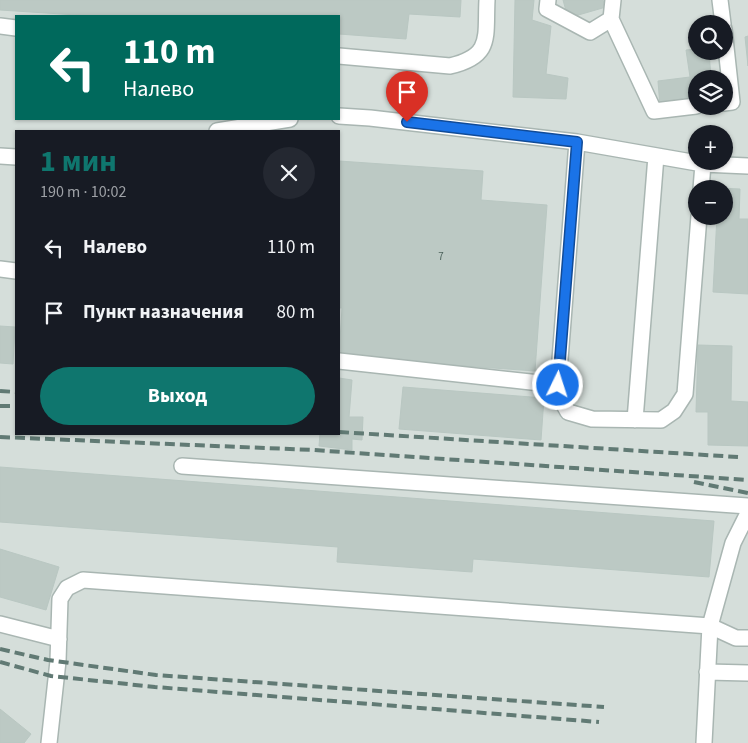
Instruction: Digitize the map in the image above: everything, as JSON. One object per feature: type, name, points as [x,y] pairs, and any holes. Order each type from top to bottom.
[{"type":"lane","points":[[340,56],[450,66],[461,64],[479,53],[484,45],[487,0]]},
{"type":"lane","points":[[548,0],[548,9],[590,32],[611,19]]},
{"type":"lane","points":[[613,0],[611,19],[654,111],[688,107]]},
{"type":"lane","points":[[720,0],[722,15]]},
{"type":"lane","points":[[0,26],[15,28]]},
{"type":"lane","points":[[340,116],[577,142],[688,161]]},
{"type":"lane","points":[[223,130],[284,120]]},
{"type":"lane","points":[[577,142],[558,385],[563,403],[568,412],[592,419],[635,420],[661,420],[674,412],[685,394],[698,225]]},
{"type":"lane","points":[[0,156],[15,157]]},
{"type":"lane","points":[[635,420],[656,156]]},
{"type":"lane","points":[[733,165],[748,166]]},
{"type":"lane","points":[[0,269],[15,271]]},
{"type":"lane","points":[[340,361],[558,385]]},
{"type":"lane","points":[[182,466],[748,506]]},
{"type":"lane","points":[[704,743],[710,626],[733,543],[748,513]]},
{"type":"lane","points":[[49,743],[57,676],[60,599],[66,588],[83,580],[710,626],[736,638],[748,638]]},
{"type":"lane","points":[[0,624],[59,639]]},
{"type":"lane","points":[[707,672],[748,673]]},
{"type":"shaded area","points":[[0,0],[748,0],[748,743],[0,743]]},
{"type":"building","points":[[0,0],[461,0],[460,17],[409,14],[406,39],[340,34],[340,15],[77,15],[0,10]]},
{"type":"building","points":[[515,0],[534,0],[532,20],[551,26],[546,74],[568,78],[566,99],[513,97]]},
{"type":"building","points":[[563,0],[603,0],[606,7],[568,18]]},
{"type":"building","points":[[748,36],[748,66],[745,37]]},
{"type":"building","points":[[686,50],[688,50],[688,60],[710,60],[710,70],[689,70]]},
{"type":"building","points":[[688,77],[688,105],[660,107],[658,81]]},
{"type":"building","points":[[340,161],[483,171],[481,200],[547,205],[535,371],[340,357],[342,308],[340,308]]},
{"type":"building","points":[[733,189],[740,189],[739,219],[748,219],[748,294],[713,292],[717,225],[733,225]]},
{"type":"building","points":[[0,326],[15,327],[13,364],[0,363]]},
{"type":"building","points":[[698,345],[732,346],[731,401],[748,402],[748,446],[708,445],[708,412],[696,412]]},
{"type":"building","points":[[340,378],[352,380],[349,417],[363,417],[362,440],[352,439],[352,450],[319,446],[320,435],[340,435]]},
{"type":"building","points":[[403,387],[544,398],[541,440],[399,429]]},
{"type":"building","points":[[0,467],[714,521],[709,577],[473,559],[472,572],[337,562],[338,547],[0,522]]},
{"type":"building","points":[[0,549],[59,567],[46,610],[0,597]]},
{"type":"building","points":[[0,709],[31,734],[24,743],[0,743]]},
{"type":"railway","points":[[0,391],[15,392]]},
{"type":"railway","points":[[0,406],[15,406]]},
{"type":"railway","points":[[340,432],[738,457]]},
{"type":"railway","points":[[0,437],[313,450],[748,480]]},
{"type":"railway","points":[[694,482],[748,493]]},
{"type":"railway","points":[[0,649],[48,660],[156,675],[604,707]]},
{"type":"railway","points":[[0,662],[51,676],[155,687],[599,722]]},
{"type":"route","points":[[407,122],[577,142],[558,385]]}]
